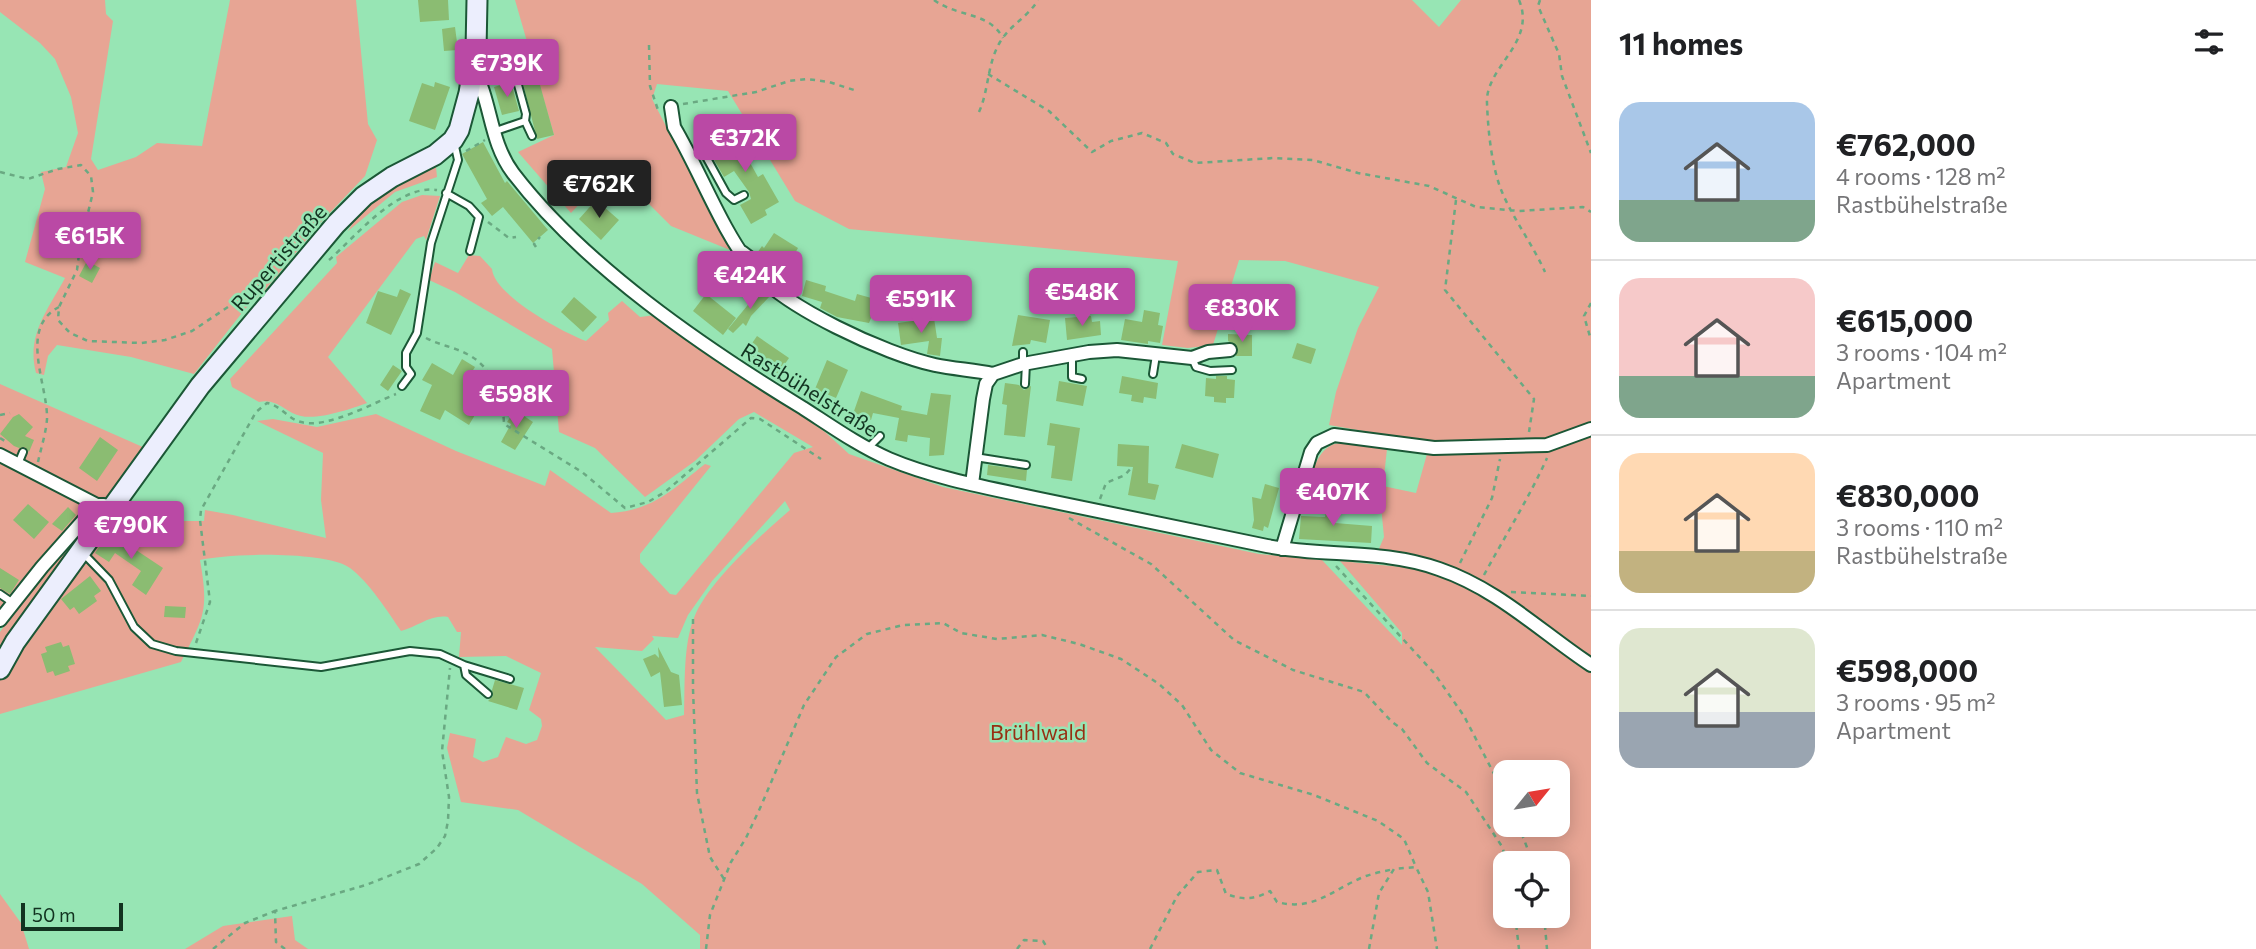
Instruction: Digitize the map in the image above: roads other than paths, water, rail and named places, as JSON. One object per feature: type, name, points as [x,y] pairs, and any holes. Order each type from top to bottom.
[{"type":"main road","points":[[453,140],[464,113],[473,67],[477,0]]},
{"type":"main road","name":"Rupertistraße","points":[[0,669],[15,642],[81,551],[106,505],[200,386],[336,224],[364,196],[435,155],[453,140]]},
{"type":"street","name":"Rastbühelstraße","points":[[473,67],[480,80],[489,136],[513,172],[562,229],[617,276],[711,349],[890,460],[972,484],[1282,549],[1405,560],[1454,575],[1485,589],[1591,666]]},
{"type":"street","points":[[671,107],[674,127],[693,158],[736,245],[752,268],[777,292],[840,327],[892,351],[934,365],[993,373],[1024,360],[1072,354],[1117,350],[1192,358],[1208,352],[1230,351]]},
{"type":"street","points":[[972,484],[986,384],[993,373]]},
{"type":"street","points":[[1282,549],[1311,452],[1325,438],[1334,435],[1434,448],[1526,446],[1554,442],[1591,429]]},
{"type":"street","points":[[0,455],[20,458],[36,472],[106,505],[41,567],[0,620]]},
{"type":"lane","points":[[515,74],[526,114],[525,121],[532,136]]},
{"type":"lane","points":[[489,136],[525,121]]},
{"type":"lane","points":[[402,386],[411,374],[406,368],[406,354],[417,333],[431,243],[458,160],[453,140]]},
{"type":"lane","points":[[693,158],[704,153],[726,193],[734,200],[744,195]]},
{"type":"lane","points":[[446,193],[470,206],[479,217],[470,251]]},
{"type":"lane","points":[[736,245],[773,272]]},
{"type":"lane","points":[[1153,374],[1156,353]]},
{"type":"lane","points":[[1072,354],[1072,377],[1082,379]]},
{"type":"lane","points":[[1192,358],[1196,367],[1210,371],[1232,370]]},
{"type":"lane","points":[[1024,360],[1025,384]]},
{"type":"lane","points":[[868,448],[880,436]]},
{"type":"lane","points":[[975,457],[1026,465]]},
{"type":"lane","points":[[81,551],[108,580],[134,627],[152,644],[192,653],[321,667],[410,651],[440,654],[464,666],[510,679]]},
{"type":"lane","points":[[0,594],[13,603]]},
{"type":"lane","points":[[464,666],[466,674],[488,694]]},
{"type":"park label","name":"Brühlwald","points":[[1038,731]]}]
